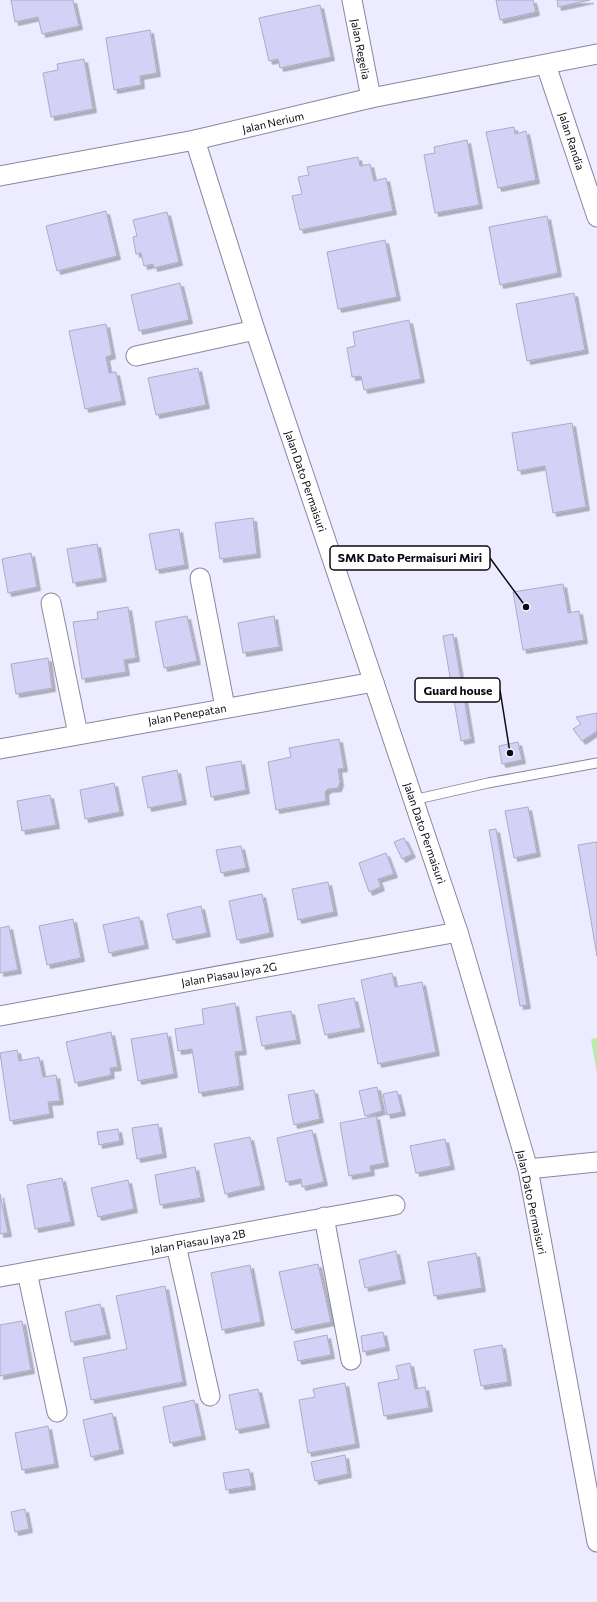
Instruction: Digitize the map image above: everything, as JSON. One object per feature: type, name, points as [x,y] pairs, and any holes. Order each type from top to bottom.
[{"type":"street","name":"Jalan Regelia","points":[[352,0],[371,98]]},
{"type":"street","name":"Jalan Nerium","points":[[0,176],[195,140],[371,98],[597,54]]},
{"type":"street","name":"Jalan Randia","points":[[546,65],[597,217]]},
{"type":"street","name":"Jalan Dato Permaisuri","points":[[195,140],[256,330],[458,932],[528,1169],[597,1542]]},
{"type":"street","points":[[136,356],[256,330]]},
{"type":"street","points":[[200,578],[225,707]]},
{"type":"street","points":[[52,603],[78,734]]},
{"type":"street","name":"Jalan Penepatan","points":[[0,749],[225,707],[374,682]]},
{"type":"street","name":"Jalan Piasau Jaya 2G","points":[[0,1016],[458,932]]},
{"type":"street","points":[[528,1169],[597,1162]]},
{"type":"street","name":"Jalan Piasau Jaya 2B","points":[[0,1277],[396,1205]]},
{"type":"street","points":[[324,1218],[351,1360]]},
{"type":"street","points":[[176,1245],[210,1396]]},
{"type":"street","points":[[27,1272],[57,1412]]},
{"type":"lane","points":[[413,800],[488,783],[597,763]]},
{"type":"green space","points":[[597,1038],[597,1074],[591,1039]]},
{"type":"building","points":[[11,0],[73,0],[79,26],[42,34],[38,17],[15,22]]},
{"type":"building","points":[[496,0],[533,0],[536,12],[500,20]]},
{"type":"building","points":[[557,0],[590,0],[558,7]]},
{"type":"building","points":[[320,5],[331,57],[280,68],[278,59],[269,61],[259,18]]},
{"type":"building","points":[[150,30],[157,73],[140,76],[141,85],[114,90],[106,38]]},
{"type":"building","points":[[84,59],[93,109],[51,117],[43,73],[58,70],[57,64]]},
{"type":"building","points":[[514,127],[515,134],[526,131],[536,180],[498,188],[486,132]]},
{"type":"building","points":[[467,140],[479,205],[435,213],[424,155],[435,153],[434,147]]},
{"type":"building","points":[[358,157],[360,166],[370,164],[374,181],[386,178],[393,211],[300,230],[292,196],[302,194],[298,177],[309,175],[307,167]]},
{"type":"building","points":[[106,211],[117,256],[57,271],[46,226]]},
{"type":"building","points":[[167,212],[179,262],[154,268],[153,264],[144,266],[141,253],[136,254],[133,237],[137,236],[133,220]]},
{"type":"building","points":[[547,216],[558,273],[500,285],[489,227]]},
{"type":"building","points":[[385,240],[397,297],[338,309],[327,252]]},
{"type":"building","points":[[180,283],[189,320],[139,331],[131,295]]},
{"type":"building","points":[[574,293],[585,350],[527,361],[516,304]]},
{"type":"building","points":[[409,320],[421,379],[364,390],[361,376],[352,377],[347,348],[355,346],[353,332]]},
{"type":"building","points":[[106,324],[112,355],[106,357],[109,373],[116,372],[122,401],[85,409],[69,331]]},
{"type":"building","points":[[198,368],[206,405],[156,415],[148,378]]},
{"type":"building","points":[[572,423],[586,507],[553,513],[545,466],[518,471],[512,433]]},
{"type":"building","points":[[253,518],[257,554],[220,559],[215,523]]},
{"type":"building","points":[[179,529],[185,565],[156,570],[149,534]]},
{"type":"building","points":[[97,544],[103,578],[73,583],[67,549]]},
{"type":"building","points":[[31,553],[37,587],[8,593],[2,559]]},
{"type":"building","points":[[563,584],[568,613],[579,611],[584,640],[523,650],[513,592]]},
{"type":"building","points":[[128,607],[136,658],[124,660],[126,672],[82,679],[73,622],[98,619],[97,612]]},
{"type":"building","points":[[187,616],[197,661],[164,668],[155,622]]},
{"type":"building","points":[[274,616],[279,647],[243,653],[238,623]]},
{"type":"building","points":[[453,634],[471,739],[461,741],[443,636]]},
{"type":"building","points":[[48,658],[52,688],[16,694],[11,664]]},
{"type":"building","points":[[597,713],[597,731],[582,741],[573,729],[581,724],[576,717]]},
{"type":"building","points":[[339,739],[344,768],[338,769],[340,782],[338,788],[328,789],[325,792],[326,801],[276,810],[268,762],[291,757],[289,748]]},
{"type":"building","points":[[518,742],[522,760],[502,764],[499,746]]},
{"type":"building","points":[[241,761],[246,790],[211,797],[206,767]]},
{"type":"building","points":[[177,770],[183,801],[148,808],[142,777]]},
{"type":"building","points":[[114,783],[120,812],[85,819],[80,790]]},
{"type":"building","points":[[50,795],[56,825],[22,831],[17,801]]},
{"type":"building","points":[[528,807],[537,853],[514,858],[505,811]]},
{"type":"building","points":[[496,829],[527,1005],[520,1006],[489,830]]},
{"type":"building","points":[[404,838],[412,854],[402,859],[394,842]]},
{"type":"building","points":[[597,842],[597,956],[578,845]]},
{"type":"building","points":[[241,846],[246,868],[221,873],[216,850]]},
{"type":"building","points":[[386,853],[394,874],[378,879],[381,887],[369,892],[359,863]]},
{"type":"building","points":[[328,882],[334,912],[298,920],[292,889]]},
{"type":"building","points":[[262,894],[270,933],[237,940],[229,901]]},
{"type":"building","points":[[201,906],[207,933],[173,940],[167,914]]},
{"type":"building","points":[[139,917],[145,945],[109,953],[103,925]]},
{"type":"building","points":[[73,919],[81,958],[47,965],[39,926]]},
{"type":"building","points":[[9,926],[18,970],[0,973],[0,928]]},
{"type":"building","points":[[392,973],[395,987],[422,982],[436,1052],[378,1064],[361,980]]},
{"type":"building","points":[[354,998],[361,1028],[325,1035],[318,1005]]},
{"type":"building","points":[[235,1003],[243,1051],[235,1052],[240,1086],[199,1093],[192,1049],[178,1051],[175,1029],[204,1024],[202,1009]]},
{"type":"building","points":[[291,1011],[297,1040],[262,1046],[256,1017]]},
{"type":"building","points":[[111,1032],[118,1067],[110,1068],[111,1075],[75,1083],[66,1042]]},
{"type":"building","points":[[167,1033],[174,1074],[138,1081],[131,1039]]},
{"type":"building","points":[[17,1050],[19,1061],[39,1057],[43,1077],[56,1075],[60,1101],[48,1102],[50,1114],[10,1121],[0,1053]]},
{"type":"building","points":[[377,1087],[382,1111],[365,1116],[359,1091]]},
{"type":"building","points":[[314,1090],[320,1119],[294,1125],[288,1095]]},
{"type":"building","points":[[397,1091],[402,1112],[387,1115],[383,1094]]},
{"type":"building","points":[[376,1116],[385,1163],[370,1166],[371,1172],[349,1176],[340,1123]]},
{"type":"building","points":[[158,1124],[163,1154],[137,1159],[132,1128]]},
{"type":"building","points":[[118,1129],[120,1141],[99,1145],[97,1132]]},
{"type":"building","points":[[312,1130],[324,1182],[302,1187],[301,1179],[286,1182],[277,1138]]},
{"type":"building","points":[[250,1137],[261,1186],[225,1194],[214,1144]]},
{"type":"building","points":[[445,1139],[451,1166],[416,1173],[410,1146]]},
{"type":"building","points":[[195,1167],[201,1198],[160,1205],[155,1175]]},
{"type":"building","points":[[62,1178],[71,1222],[35,1229],[27,1185]]},
{"type":"building","points":[[128,1180],[134,1209],[98,1217],[91,1188]]},
{"type":"building","points":[[0,1194],[8,1233],[0,1234]]},
{"type":"building","points":[[396,1251],[402,1280],[365,1288],[359,1260]]},
{"type":"building","points":[[476,1253],[482,1288],[434,1296],[428,1262]]},
{"type":"building","points":[[318,1264],[331,1322],[292,1330],[279,1272]]},
{"type":"building","points":[[250,1265],[261,1322],[222,1330],[211,1273]]},
{"type":"building","points":[[165,1286],[183,1382],[91,1400],[83,1358],[127,1349],[116,1296]]},
{"type":"building","points":[[100,1304],[107,1335],[71,1342],[65,1312]]},
{"type":"building","points":[[22,1321],[31,1370],[0,1376],[0,1325]]},
{"type":"building","points":[[383,1332],[386,1347],[363,1352],[361,1336]]},
{"type":"building","points":[[327,1335],[331,1355],[298,1361],[294,1342]]},
{"type":"building","points":[[502,1345],[508,1382],[481,1386],[474,1350]]},
{"type":"building","points":[[410,1363],[415,1389],[425,1387],[429,1408],[384,1416],[378,1383],[399,1379],[396,1366]]},
{"type":"building","points":[[345,1383],[356,1444],[308,1453],[299,1400],[315,1397],[313,1389]]},
{"type":"building","points":[[258,1389],[266,1424],[236,1430],[229,1395]]},
{"type":"building","points":[[194,1400],[202,1436],[170,1443],[163,1407]]},
{"type":"building","points":[[112,1413],[120,1450],[91,1457],[83,1420]]},
{"type":"building","points":[[48,1426],[55,1464],[22,1470],[15,1433]]},
{"type":"building","points":[[345,1455],[348,1474],[315,1481],[311,1462]]},
{"type":"building","points":[[249,1469],[252,1486],[226,1490],[223,1473]]},
{"type":"building","points":[[25,1509],[29,1529],[15,1532],[11,1512]]},
{"type":"place","name":"SMK Dato Permaisuri Miri","points":[[526,607]]},
{"type":"place","name":"Guard house","points":[[510,753]]}]
